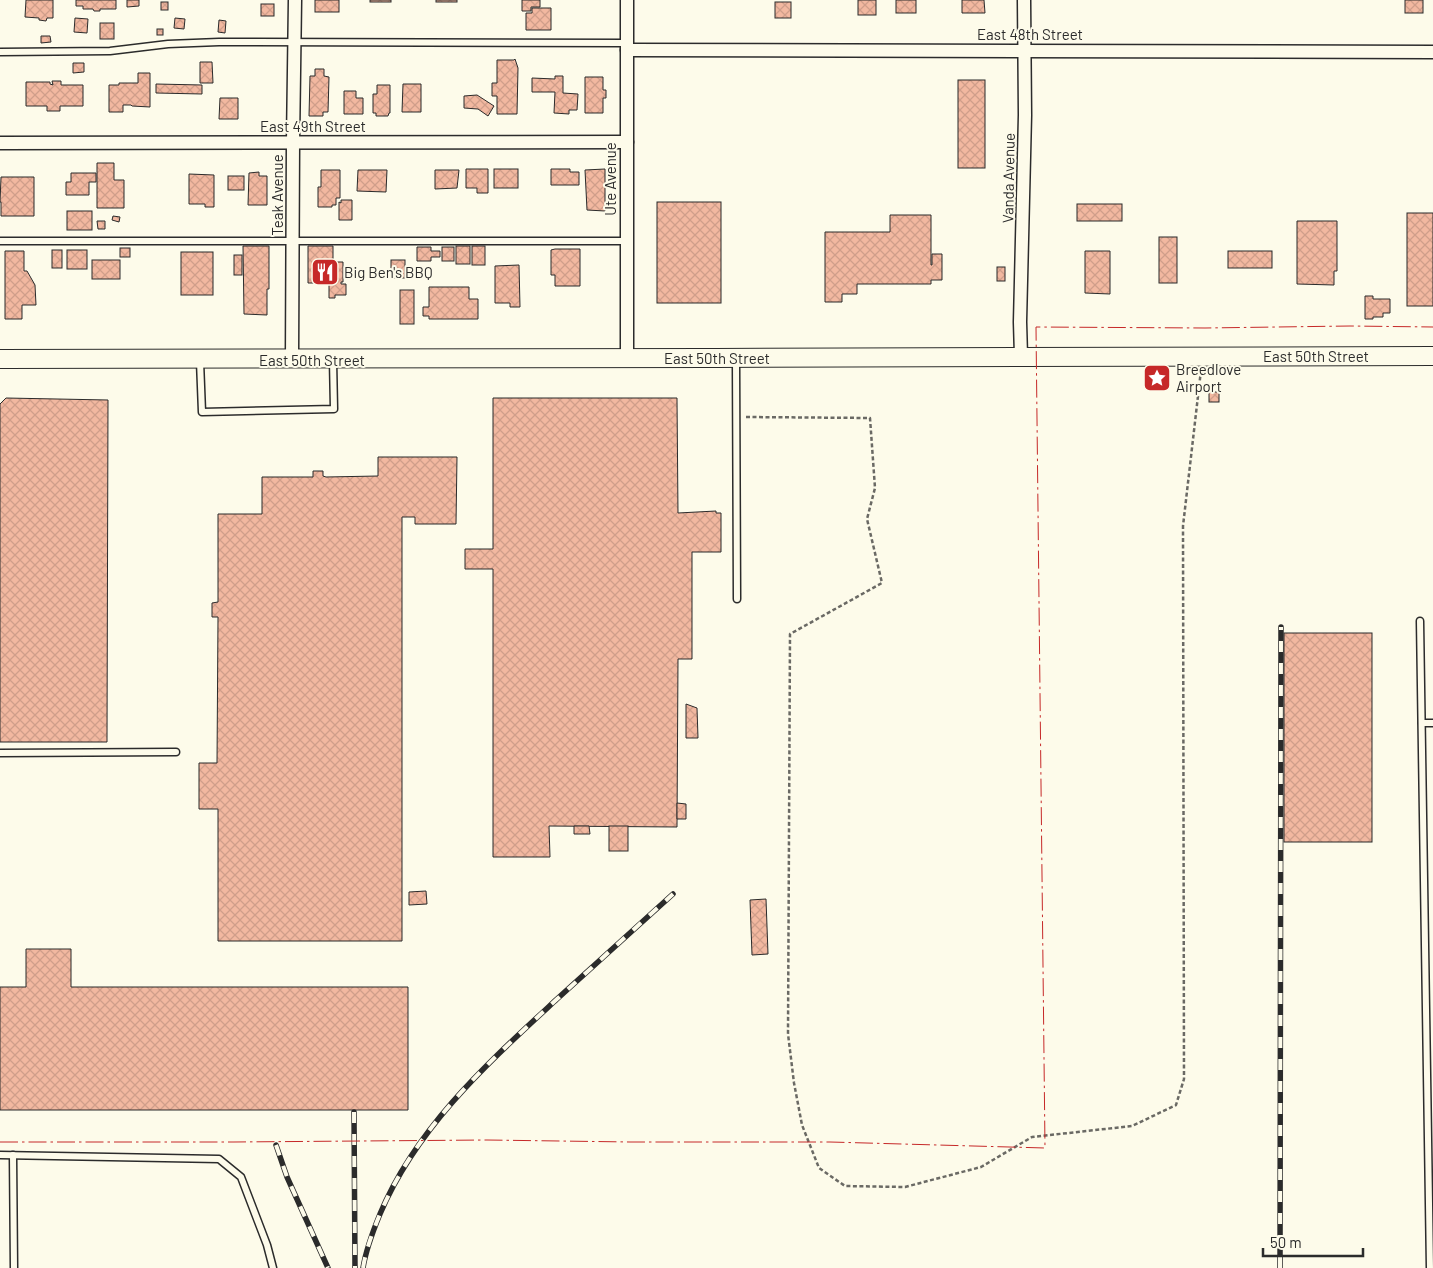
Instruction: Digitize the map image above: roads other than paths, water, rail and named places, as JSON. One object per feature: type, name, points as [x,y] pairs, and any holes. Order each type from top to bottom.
[{"type":"main road","name":"East 50th Street","points":[[0,359],[333,360],[1433,356]]},
{"type":"street","name":"Teak Avenue","points":[[292,360],[295,0]]},
{"type":"street","name":"Ute Avenue","points":[[627,0],[627,359]]},
{"type":"street","name":"Vanda Avenue","points":[[1021,356],[1020,322],[1025,115],[1024,0]]},
{"type":"street","name":"East 48th Street","points":[[627,46],[1024,51],[1433,52]]},
{"type":"street","name":"East 49th Street","points":[[0,143],[626,142]]},
{"type":"lane","points":[[0,52],[110,51],[168,44],[220,42],[627,46]]},
{"type":"lane","points":[[0,241],[626,241]]},
{"type":"lane","points":[[736,358],[737,599]]},
{"type":"lane","points":[[200,359],[202,412],[334,409],[333,360]]},
{"type":"lane","points":[[1420,621],[1430,1114],[1430,1268]]},
{"type":"lane","points":[[1422,723],[1433,723]]},
{"type":"lane","points":[[0,753],[176,752]]},
{"type":"lane","points":[[0,1154],[219,1159],[240,1177],[267,1245],[273,1268]]},
{"type":"lane","points":[[13,1155],[14,1268]]},
{"type":"railway","points":[[1280,1268],[1281,627]]},
{"type":"railway","points":[[363,1268],[375,1227],[395,1182],[434,1124],[457,1097],[506,1047],[673,894]]},
{"type":"railway","points":[[354,1112],[355,1268]]},
{"type":"railway","points":[[276,1145],[287,1177],[328,1268]]},
{"type":"place","name":"Big Ben's BBQ","points":[[325,272]]},
{"type":"place","name":"Breedlove Airport","points":[[1157,378]]}]
